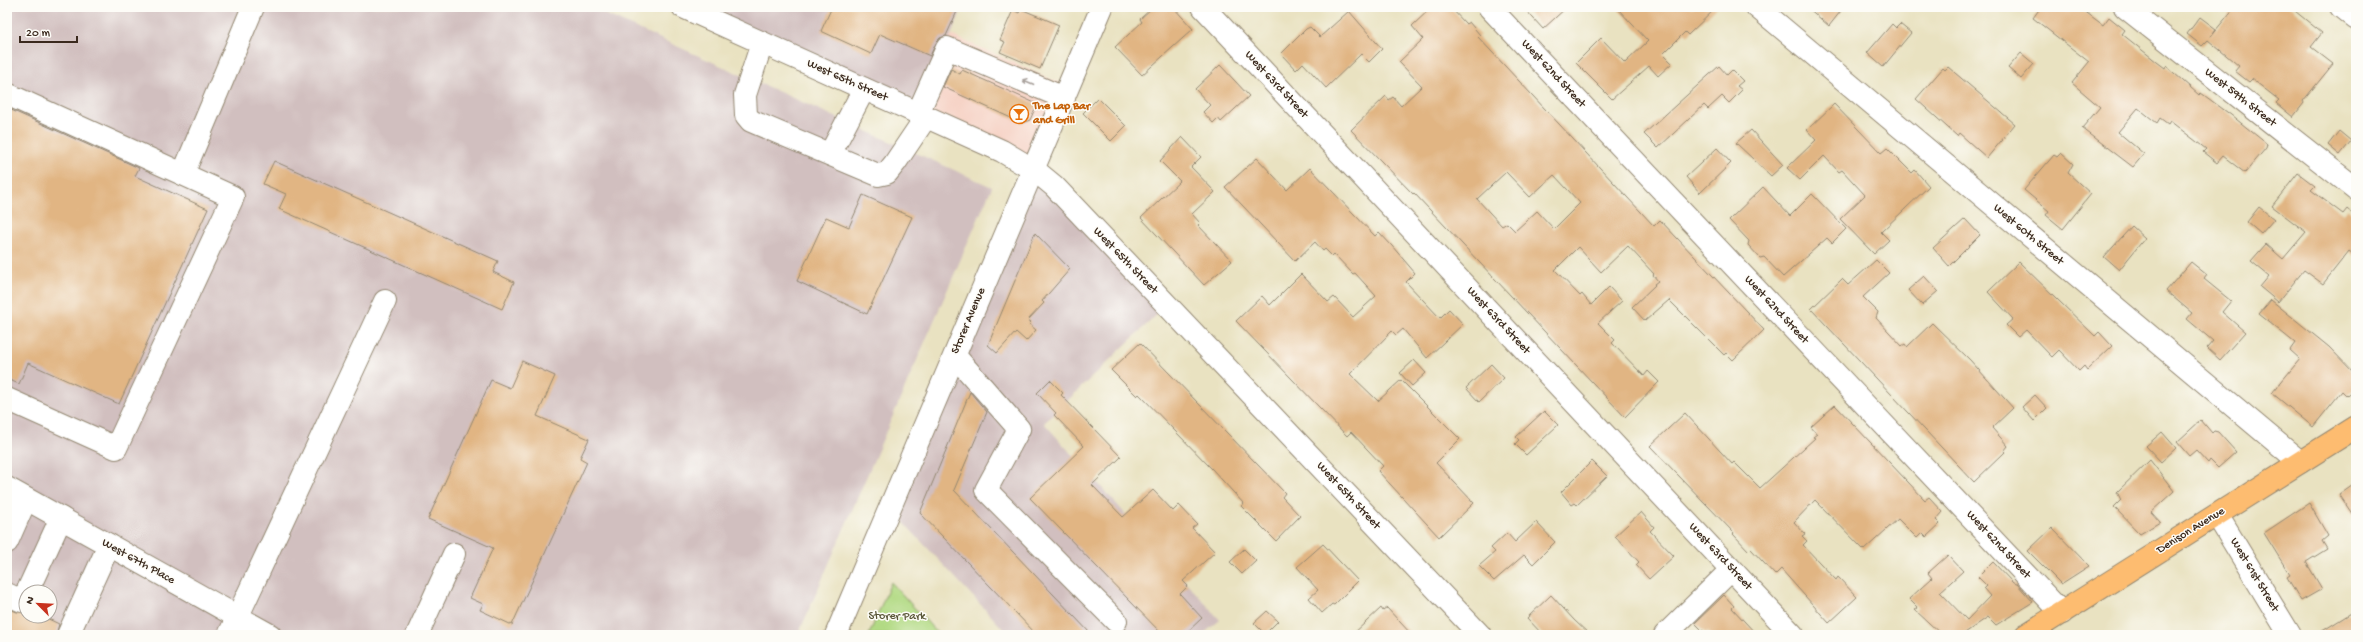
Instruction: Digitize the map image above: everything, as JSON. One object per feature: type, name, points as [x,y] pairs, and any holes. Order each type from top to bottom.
[{"type":"main road","name":"Denison Avenue","points":[[2034,633],[2062,613],[2300,462],[2352,434]]},
{"type":"street","points":[[183,174],[253,7]]},
{"type":"street","name":"West 65th Street","points":[[683,7],[1002,151],[1033,170],[1054,186],[1480,635]]},
{"type":"street","name":"Storer Avenue","points":[[836,635],[1102,7]]},
{"type":"street","name":"West 63rd Street","points":[[1203,7],[1793,635]]},
{"type":"street","name":"West 62nd Street","points":[[1489,7],[2062,613]]},
{"type":"street","name":"West 60th Street","points":[[1757,7],[2300,462]]},
{"type":"street","name":"West 59th Street","points":[[2125,7],[2356,189]]},
{"type":"street","points":[[2341,7],[2356,19]]},
{"type":"street","points":[[762,43],[745,95],[746,115],[751,121],[878,175],[887,173],[922,115],[947,48],[1064,98]]},
{"type":"street","points":[[830,154],[864,89]]},
{"type":"street","points":[[7,94],[233,197],[116,448],[7,399]]},
{"type":"street","points":[[233,626],[385,301]]},
{"type":"street","points":[[955,356],[1019,429],[986,490],[1116,621]]},
{"type":"street","name":"West 67th Place","points":[[7,488],[108,545],[233,626],[270,635]]},
{"type":"street","points":[[7,542],[26,499]]},
{"type":"street","name":"West 61st Street","points":[[2217,515],[2290,635]]},
{"type":"street","points":[[30,584],[61,518]]},
{"type":"street","points":[[68,635],[108,545]]},
{"type":"street","points":[[417,635],[454,554]]},
{"type":"street","points":[[1665,635],[1731,570]]},
{"type":"street","points":[[7,594],[18,599]]},
{"type":"shaded area","points":[[7,7],[589,7],[992,187],[798,635],[7,635]]},
{"type":"shaded area","points":[[683,7],[963,7],[918,113]]},
{"type":"shaded area","points":[[951,35],[1069,87],[1033,170],[918,113]]},
{"type":"shaded area","points":[[1033,170],[1167,305],[1044,423],[1220,620],[1202,635],[1009,635],[890,508]]},
{"type":"green space","name":"Storer Park","points":[[891,582],[939,635],[869,635]]},
{"type":"building","points":[[832,7],[959,7],[946,36],[940,38],[936,43],[930,56],[880,34],[871,54],[821,31]]},
{"type":"building","points":[[1153,7],[1173,7],[1193,29],[1142,75],[1115,47],[1142,22],[1140,19]]},
{"type":"building","points":[[1432,7],[1450,7],[1466,24],[1469,22],[1480,35],[1478,37],[1654,226],[1660,220],[1764,330],[1733,360],[1726,353],[1724,355],[1669,300],[1645,321],[1632,307],[1658,281],[1653,275],[1654,274],[1628,246],[1601,272],[1578,247],[1555,270],[1580,296],[1582,294],[1591,305],[1609,287],[1622,301],[1598,323],[1615,340],[1612,343],[1644,376],[1648,371],[1659,382],[1625,417],[1414,193],[1413,194],[1351,130],[1386,96],[1389,100],[1393,97],[1401,106],[1422,86],[1399,62],[1423,39],[1412,26]],"holes":[[[1506,172],[1530,197],[1554,175],[1580,203],[1554,229],[1537,211],[1515,231],[1507,223],[1502,226],[1477,199]]]},
{"type":"building","points":[[1523,7],[1567,7],[1543,29]]},
{"type":"building","points":[[1616,7],[1717,7],[1688,35],[1685,32],[1663,54],[1672,63],[1658,76],[1649,66],[1612,99],[1576,63],[1601,38],[1625,63],[1648,41]]},
{"type":"building","points":[[1807,7],[1844,7],[1829,26]]},
{"type":"building","points":[[2041,7],[2079,7],[2103,25],[2109,17],[2125,30],[2122,34],[2165,68],[2166,66],[2199,95],[2201,93],[2231,115],[2267,144],[2266,148],[2245,173],[2223,156],[2217,163],[2203,152],[2206,149],[2170,121],[2168,124],[2160,118],[2157,123],[2138,108],[2118,132],[2144,154],[2133,167],[2082,128],[2100,107],[2072,83],[2089,62],[2033,18]]},
{"type":"building","points":[[2235,7],[2290,7],[2322,33],[2311,47],[2333,64],[2303,101],[2304,103],[2293,117],[2276,103],[2279,100],[2252,79],[2249,82],[2235,71],[2239,66],[2208,40],[2202,46],[2187,34],[2200,17],[2216,29],[2210,37]]},
{"type":"building","points":[[1021,9],[1059,25],[1040,69],[1000,52],[1005,42],[1000,40],[1013,10],[1019,13]]},
{"type":"building","points":[[1349,11],[1382,49],[1369,62],[1361,54],[1326,88],[1303,63],[1296,70],[1281,54],[1306,29],[1310,27],[1320,37]]},
{"type":"building","points":[[1892,24],[1896,28],[1900,24],[1911,33],[1883,67],[1867,53]]},
{"type":"building","points":[[2021,53],[2034,64],[2021,79],[2008,68]]},
{"type":"building","points":[[1220,65],[1249,96],[1221,122],[1218,118],[1213,123],[1203,112],[1210,105],[1195,89]]},
{"type":"building","points":[[1719,66],[1727,75],[1732,70],[1743,81],[1737,86],[1742,90],[1729,103],[1722,96],[1708,109],[1704,105],[1658,148],[1644,134]]},
{"type":"building","points":[[1948,67],[2015,124],[1987,158],[1959,133],[1957,136],[1916,99],[1943,68],[1945,70]]},
{"type":"building","points":[[951,69],[960,74],[962,70],[1037,104],[1030,120],[1022,123],[943,87]]},
{"type":"building","points":[[1098,98],[1126,126],[1111,141],[1083,113]]},
{"type":"building","points":[[1834,104],[1881,153],[1887,148],[1912,173],[1915,170],[1929,186],[1881,232],[1889,240],[1874,254],[1840,219],[1865,195],[1842,170],[1839,172],[1824,156],[1800,180],[1787,168],[1816,140],[1807,130]]},
{"type":"building","points":[[7,108],[139,168],[135,176],[208,209],[119,404],[28,363],[19,384],[7,379]]},
{"type":"building","points":[[1751,130],[1783,165],[1771,176],[1736,143]]},
{"type":"building","points":[[2339,131],[2351,141],[2340,155],[2328,145]]},
{"type":"building","points":[[1182,137],[1201,157],[1191,167],[1215,192],[1192,214],[1200,223],[1198,225],[1232,261],[1204,285],[1141,218],[1180,181],[1160,161]]},
{"type":"building","points":[[1717,148],[1731,163],[1700,193],[1686,177]]},
{"type":"building","points":[[2061,153],[2073,164],[2068,173],[2091,194],[2063,229],[2046,215],[2049,211],[2024,190],[2054,155],[2057,157]]},
{"type":"building","points":[[1257,158],[1287,190],[1310,168],[1375,236],[1379,232],[1392,246],[1415,273],[1406,282],[1440,318],[1449,309],[1463,324],[1427,358],[1403,329],[1396,335],[1392,331],[1350,374],[1378,401],[1401,380],[1460,439],[1436,463],[1474,503],[1439,537],[1378,471],[1383,466],[1351,432],[1347,436],[1236,321],[1262,296],[1270,305],[1301,274],[1328,302],[1334,297],[1353,317],[1376,296],[1355,273],[1353,274],[1334,254],[1332,256],[1325,249],[1323,251],[1315,242],[1295,261],[1225,187]]},
{"type":"building","points":[[274,161],[498,261],[493,272],[514,282],[502,309],[279,209],[286,194],[263,184]]},
{"type":"building","points":[[2298,173],[2315,186],[2311,190],[2343,214],[2347,209],[2356,217],[2356,256],[2349,251],[2323,284],[2304,270],[2278,302],[2260,287],[2269,276],[2251,261],[2266,244],[2283,259],[2306,232],[2272,206]]},
{"type":"building","points":[[1763,187],[1790,216],[1812,194],[1846,229],[1832,243],[1827,238],[1783,277],[1764,257],[1760,258],[1748,245],[1749,241],[1729,220]]},
{"type":"building","points":[[863,195],[912,217],[867,314],[797,281],[826,217],[849,227]]},
{"type":"building","points":[[2259,207],[2274,219],[2261,234],[2247,222]]},
{"type":"building","points":[[1965,219],[1980,235],[1949,266],[1933,248]]},
{"type":"building","points":[[2132,226],[2145,238],[2119,270],[2104,257]]},
{"type":"building","points":[[1035,233],[1070,269],[1042,301],[1044,303],[1028,320],[1031,322],[1029,324],[1036,330],[1026,341],[1016,332],[997,353],[988,345]]},
{"type":"building","points":[[1876,260],[1889,273],[1863,297],[1878,312],[1876,318],[1902,346],[1905,344],[1907,347],[1932,323],[1970,360],[2013,408],[1992,428],[2008,446],[2004,451],[2005,452],[1974,482],[1811,309],[1842,279],[1848,285]]},
{"type":"building","points":[[2019,262],[2095,336],[2099,332],[2112,346],[2087,370],[2084,366],[2079,371],[2059,350],[2052,357],[2026,330],[2018,337],[2006,325],[2013,319],[1988,292]]},
{"type":"building","points":[[2191,262],[2207,275],[2204,279],[2231,301],[2222,312],[2245,332],[2220,360],[2207,348],[2213,341],[2187,319],[2192,313],[2166,291]]},
{"type":"building","points":[[1924,276],[1938,291],[1922,305],[1908,290]]},
{"type":"building","points":[[2271,300],[2329,347],[2356,375],[2356,388],[2347,396],[2342,391],[2313,427],[2272,393],[2300,359],[2290,350],[2295,343],[2259,314]]},
{"type":"building","points":[[1140,343],[1285,493],[1282,497],[1300,516],[1276,541],[1241,506],[1244,504],[1212,469],[1139,394],[1137,396],[1111,370]]},
{"type":"building","points":[[1414,360],[1426,373],[1412,386],[1400,373]]},
{"type":"building","points":[[522,361],[555,376],[537,416],[589,439],[580,458],[587,462],[512,625],[480,610],[483,604],[470,598],[493,548],[428,519],[491,380],[510,388]]},
{"type":"building","points":[[1491,364],[1504,378],[1479,402],[1466,388]]},
{"type":"building","points":[[1050,380],[1063,393],[1061,395],[1121,457],[1092,485],[1123,517],[1153,490],[1173,511],[1179,505],[1197,524],[1192,528],[1215,552],[1183,581],[1188,586],[1180,594],[1202,618],[1184,635],[1163,635],[1030,498],[1084,446],[1054,415],[1056,413],[1037,393]]},
{"type":"building","points":[[970,392],[987,412],[954,490],[1092,635],[1037,635],[920,513]]},
{"type":"building","points":[[2035,395],[2047,408],[2034,421],[2022,407]]},
{"type":"building","points":[[1835,405],[1925,500],[1929,497],[1943,512],[1936,520],[1940,524],[1926,537],[1922,533],[1917,538],[1898,519],[1864,550],[1815,500],[1794,522],[1805,534],[1802,536],[1807,541],[1803,545],[1836,580],[1838,577],[1857,597],[1829,623],[1781,569],[1775,575],[1751,549],[1749,551],[1733,534],[1734,533],[1650,446],[1685,413],[1732,464],[1734,462],[1760,488],[1815,438],[1813,437],[1817,434],[1811,427]]},
{"type":"building","points":[[1544,411],[1558,425],[1526,455],[1515,444],[1519,440],[1516,437]]},
{"type":"building","points":[[2201,420],[2212,433],[2214,431],[2218,432],[2236,452],[2218,468],[2210,460],[2208,463],[2196,450],[2189,456],[2177,442]]},
{"type":"building","points":[[2162,432],[2176,448],[2161,462],[2146,446]]},
{"type":"building","points":[[2150,460],[2174,491],[2151,512],[2160,522],[2140,534],[2114,507],[2121,500],[2117,492]]},
{"type":"building","points":[[1592,461],[1607,476],[1577,505],[1575,503],[1572,505],[1561,492]]},
{"type":"building","points":[[2356,482],[2356,519],[2339,494]]},
{"type":"building","points":[[2309,503],[2328,536],[2322,541],[2327,549],[2306,562],[2322,589],[2301,601],[2287,577],[2290,575],[2264,533]]},
{"type":"building","points":[[1641,512],[1654,527],[1650,531],[1674,556],[1649,579],[1636,565],[1639,562],[1615,536]]},
{"type":"building","points":[[1536,522],[1555,542],[1533,564],[1524,555],[1494,581],[1479,566],[1495,552],[1491,548],[1507,533],[1515,542]]},
{"type":"building","points":[[2052,528],[2089,566],[2061,584],[2028,551]]},
{"type":"building","points":[[1323,544],[1358,581],[1334,605],[1332,604],[1322,613],[1309,598],[1318,590],[1297,567]]},
{"type":"building","points":[[1244,549],[1256,561],[1242,574],[1230,562]]},
{"type":"building","points":[[1948,555],[1963,571],[1940,592],[1967,620],[1990,596],[1984,589],[1987,586],[1978,577],[1993,562],[2013,583],[2017,584],[2033,602],[1996,625],[1988,617],[1962,635],[1942,635],[1915,610],[1918,608],[1909,599],[1932,578],[1928,573]]},
{"type":"building","points":[[1551,595],[1590,635],[1543,635],[1527,618]]},
{"type":"building","points":[[1724,595],[1734,606],[1732,608],[1757,635],[1711,635],[1708,632],[1706,634],[1695,623]]},
{"type":"building","points":[[7,608],[18,612],[18,624],[59,624],[56,635],[7,635]]},
{"type":"building","points":[[1381,608],[1383,611],[1387,608],[1412,635],[1352,635]]},
{"type":"building","points":[[2356,610],[2356,635],[2316,635]]},
{"type":"building","points":[[1267,611],[1278,621],[1265,634],[1254,623]]},
{"type":"place","name":"The Lap Bar and Grill","points":[[1019,114]]}]
